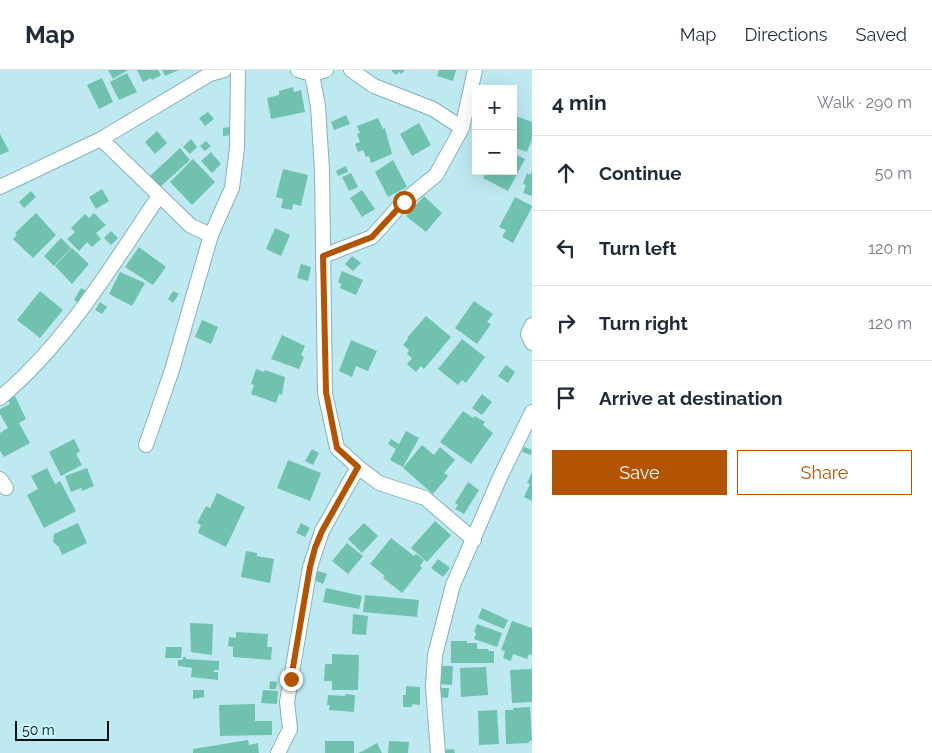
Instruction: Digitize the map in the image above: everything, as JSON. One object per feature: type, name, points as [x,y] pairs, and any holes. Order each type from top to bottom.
[{"type":"street","points":[[0,187],[101,139],[210,74],[224,70]]},
{"type":"street","points":[[146,445],[172,370],[211,235],[232,188],[237,148],[238,70]]},
{"type":"street","points":[[298,70],[319,72],[318,106],[322,170],[326,392],[337,448],[379,483],[425,498],[474,540]]},
{"type":"street","points":[[350,70],[374,86],[434,109],[462,128]]},
{"type":"street","points":[[323,256],[372,237],[404,202],[436,175],[462,128],[475,70]]},
{"type":"street","points":[[101,139],[191,226],[211,235]]},
{"type":"street","points":[[0,398],[25,377],[87,302],[159,196]]},
{"type":"street","points":[[532,325],[528,334],[532,343]]},
{"type":"street","points":[[438,753],[433,687],[435,655],[453,585],[501,475],[532,412]]},
{"type":"street","points":[[278,753],[290,729],[288,702],[310,567],[322,531],[358,467]]},
{"type":"building","points":[[108,70],[128,70],[113,79]]},
{"type":"building","points":[[137,70],[158,70],[161,75],[143,82]]},
{"type":"building","points":[[162,70],[179,70],[165,76]]},
{"type":"building","points":[[391,70],[405,70],[401,74],[399,72],[396,75]]},
{"type":"building","points":[[439,70],[456,70],[453,81],[437,76]]},
{"type":"building","points":[[127,73],[137,92],[119,100],[110,82]]},
{"type":"building","points":[[102,78],[113,102],[99,109],[87,85]]},
{"type":"building","points":[[293,87],[294,92],[301,90],[305,112],[271,119],[267,98],[279,95],[279,91]]},
{"type":"building","points":[[208,112],[214,119],[205,126],[199,118]]},
{"type":"building","points":[[346,115],[350,124],[334,130],[331,122]]},
{"type":"building","points":[[517,116],[532,122],[532,139],[527,152],[517,148]]},
{"type":"building","points":[[378,118],[383,129],[385,128],[392,154],[371,163],[369,156],[366,157],[363,150],[358,152],[355,144],[360,142],[357,134],[360,133],[357,126]]},
{"type":"building","points":[[419,123],[431,145],[412,156],[400,134]]},
{"type":"building","points":[[230,127],[231,135],[223,136],[223,128]]},
{"type":"building","points":[[157,131],[167,143],[155,154],[145,142]]},
{"type":"building","points":[[0,134],[9,151],[0,155]]},
{"type":"building","points":[[191,139],[197,147],[190,154],[183,147]]},
{"type":"building","points":[[206,141],[211,146],[205,151],[200,146]]},
{"type":"building","points":[[180,148],[190,160],[159,188],[149,177]]},
{"type":"building","points":[[211,152],[221,164],[212,173],[201,161]]},
{"type":"building","points":[[517,155],[525,159],[517,174]]},
{"type":"building","points":[[193,159],[215,182],[192,205],[170,182]]},
{"type":"building","points":[[393,160],[407,187],[388,197],[375,172]]},
{"type":"building","points":[[346,166],[348,172],[338,176],[336,171]]},
{"type":"building","points":[[283,169],[308,175],[301,206],[293,204],[292,210],[281,208],[283,199],[276,197]]},
{"type":"building","points":[[532,171],[532,196],[523,193],[526,185],[523,184],[527,173],[530,175]]},
{"type":"building","points":[[351,173],[358,187],[349,191],[342,177]]},
{"type":"building","points":[[485,175],[516,175],[508,191],[483,178]]},
{"type":"building","points":[[102,189],[109,201],[96,209],[89,197]]},
{"type":"building","points":[[362,190],[375,209],[362,217],[350,198]]},
{"type":"building","points":[[31,191],[36,197],[24,208],[19,202]]},
{"type":"building","points":[[424,196],[442,213],[426,232],[406,216]]},
{"type":"building","points":[[515,197],[532,207],[513,243],[502,237],[506,230],[499,227]]},
{"type":"building","points":[[36,213],[56,235],[33,258],[13,239],[17,235],[15,233]]},
{"type":"building","points":[[94,213],[106,225],[96,233],[101,239],[92,247],[87,242],[79,251],[67,239],[75,232],[71,228],[85,214],[89,218]]},
{"type":"building","points":[[275,228],[290,235],[281,256],[266,249]]},
{"type":"building","points":[[111,231],[118,238],[111,245],[104,238]]},
{"type":"building","points":[[61,238],[71,248],[54,266],[44,256]]},
{"type":"building","points":[[139,247],[166,267],[153,285],[125,267]]},
{"type":"building","points":[[72,248],[89,264],[72,284],[55,266]]},
{"type":"building","points":[[352,256],[361,263],[353,271],[345,264]]},
{"type":"building","points":[[301,264],[311,267],[308,281],[297,278]]},
{"type":"building","points":[[342,271],[363,280],[356,295],[340,288],[341,284],[338,282]]},
{"type":"building","points":[[120,272],[145,283],[132,306],[109,294]]},
{"type":"building","points":[[81,288],[90,293],[81,304],[74,300]]},
{"type":"building","points":[[40,291],[63,310],[40,338],[17,320]]},
{"type":"building","points":[[173,291],[179,294],[173,303],[168,299]]},
{"type":"building","points":[[474,301],[493,314],[487,322],[491,324],[477,344],[455,328]]},
{"type":"building","points":[[100,302],[107,307],[102,314],[95,310]]},
{"type":"building","points":[[426,316],[451,337],[424,369],[421,366],[416,372],[407,364],[412,358],[407,354],[409,350],[403,345]]},
{"type":"building","points":[[202,320],[218,327],[211,344],[195,337]]},
{"type":"building","points":[[282,335],[305,346],[301,355],[304,357],[299,369],[271,359]]},
{"type":"building","points":[[462,339],[485,357],[466,383],[462,380],[458,385],[438,369]]},
{"type":"building","points":[[351,340],[377,351],[368,371],[356,366],[352,377],[339,371]]},
{"type":"building","points":[[506,365],[515,372],[508,383],[498,376]]},
{"type":"building","points":[[256,369],[285,377],[282,395],[279,394],[276,403],[251,394],[254,385],[251,384]]},
{"type":"building","points":[[482,394],[492,402],[482,415],[472,408]]},
{"type":"building","points":[[15,396],[26,419],[19,423],[30,443],[4,457],[0,451],[0,433],[8,428],[0,414],[0,409],[10,404],[8,400]]},
{"type":"building","points":[[463,411],[473,418],[475,416],[485,422],[483,425],[493,433],[471,464],[440,442]]},
{"type":"building","points":[[406,431],[419,438],[403,467],[390,460],[396,449],[388,444],[391,439],[399,444]]},
{"type":"building","points":[[74,439],[80,451],[76,454],[82,465],[61,476],[49,452]]},
{"type":"building","points":[[422,445],[434,455],[440,447],[455,460],[444,473],[448,476],[433,494],[403,468]]},
{"type":"building","points":[[524,447],[532,450],[531,455],[522,452]]},
{"type":"building","points":[[312,449],[319,453],[313,465],[305,461]]},
{"type":"building","points":[[288,460],[321,473],[310,501],[277,488]]},
{"type":"building","points":[[47,468],[55,484],[60,481],[76,511],[44,528],[27,495],[38,489],[31,476]]},
{"type":"building","points":[[87,468],[94,486],[82,491],[81,488],[71,492],[65,476]]},
{"type":"building","points":[[532,472],[532,501],[524,497],[530,484],[527,483]]},
{"type":"building","points":[[468,482],[479,490],[464,514],[455,509],[458,505],[455,503]]},
{"type":"building","points":[[217,493],[245,507],[226,547],[198,533],[201,525],[197,523],[206,506],[210,508]]},
{"type":"building","points":[[435,521],[451,535],[427,562],[411,548]]},
{"type":"building","points":[[78,523],[87,543],[62,555],[59,547],[53,542],[54,534]]},
{"type":"building","points":[[301,523],[310,528],[305,537],[296,533]]},
{"type":"building","points":[[364,523],[378,536],[362,553],[348,539]]},
{"type":"building","points":[[391,538],[414,556],[416,554],[424,560],[420,566],[422,568],[402,593],[383,578],[385,576],[370,564]]},
{"type":"building","points":[[347,543],[363,556],[348,574],[332,561]]},
{"type":"building","points":[[246,551],[257,553],[257,556],[274,559],[270,583],[241,577]]},
{"type":"building","points":[[438,559],[450,568],[443,577],[431,568]]},
{"type":"building","points":[[318,571],[327,574],[323,584],[314,580]]},
{"type":"building","points":[[326,588],[362,596],[359,609],[323,602]]},
{"type":"building","points":[[365,595],[419,600],[417,617],[363,612]]},
{"type":"building","points":[[482,608],[508,620],[504,629],[478,618]]},
{"type":"building","points":[[353,614],[368,616],[366,635],[352,634]]},
{"type":"building","points":[[512,621],[532,628],[532,655],[529,654],[527,659],[513,654],[511,661],[503,658],[505,651],[501,650]]},
{"type":"building","points":[[190,623],[213,624],[212,655],[191,652]]},
{"type":"building","points":[[477,624],[502,633],[497,647],[474,639]]},
{"type":"building","points":[[236,632],[268,634],[267,647],[272,647],[271,660],[233,657],[233,647],[228,646],[229,637],[236,638]]},
{"type":"building","points":[[451,641],[477,643],[477,649],[494,651],[494,663],[451,663]]},
{"type":"building","points":[[166,647],[182,647],[181,658],[165,658]]},
{"type":"building","points":[[332,654],[359,655],[358,690],[332,690],[332,681],[324,681],[325,664],[332,664]]},
{"type":"building","points":[[183,657],[186,657],[186,659],[219,661],[219,670],[214,670],[214,672],[218,672],[218,680],[191,677],[192,668],[178,666],[178,660],[183,660]]},
{"type":"building","points":[[438,666],[453,666],[452,685],[437,684]]},
{"type":"building","points":[[486,667],[488,695],[461,697],[460,668]]},
{"type":"building","points":[[532,669],[532,702],[512,703],[510,670]]},
{"type":"building","points":[[270,681],[277,682],[276,689],[269,689]]},
{"type":"building","points":[[406,686],[420,687],[420,705],[412,704],[412,707],[403,707],[403,695],[406,695]]},
{"type":"building","points":[[439,688],[449,688],[448,698],[438,697]]},
{"type":"building","points":[[193,690],[204,690],[204,697],[193,699]]},
{"type":"building","points":[[263,690],[278,691],[277,704],[261,703]]},
{"type":"building","points":[[346,694],[355,695],[354,712],[329,710],[330,705],[327,705],[328,695],[345,696]]},
{"type":"building","points":[[255,704],[255,721],[272,721],[272,735],[220,736],[219,705]]},
{"type":"building","points":[[530,707],[532,741],[529,741],[529,743],[506,744],[505,710]]},
{"type":"building","points":[[497,710],[499,744],[479,745],[478,711]]},
{"type":"building","points":[[248,740],[249,745],[258,743],[259,753],[193,753],[193,749]]},
{"type":"building","points":[[325,741],[354,741],[354,753],[325,753]]},
{"type":"building","points":[[389,741],[409,742],[408,753],[388,753]]},
{"type":"building","points":[[377,743],[382,753],[358,753],[363,751]]},
{"type":"building","points":[[454,749],[455,753],[442,753],[442,750]]},
{"type":"route","points":[[291,679],[315,548],[322,531],[358,467],[337,448],[326,392],[323,256],[372,237],[404,202]]}]
